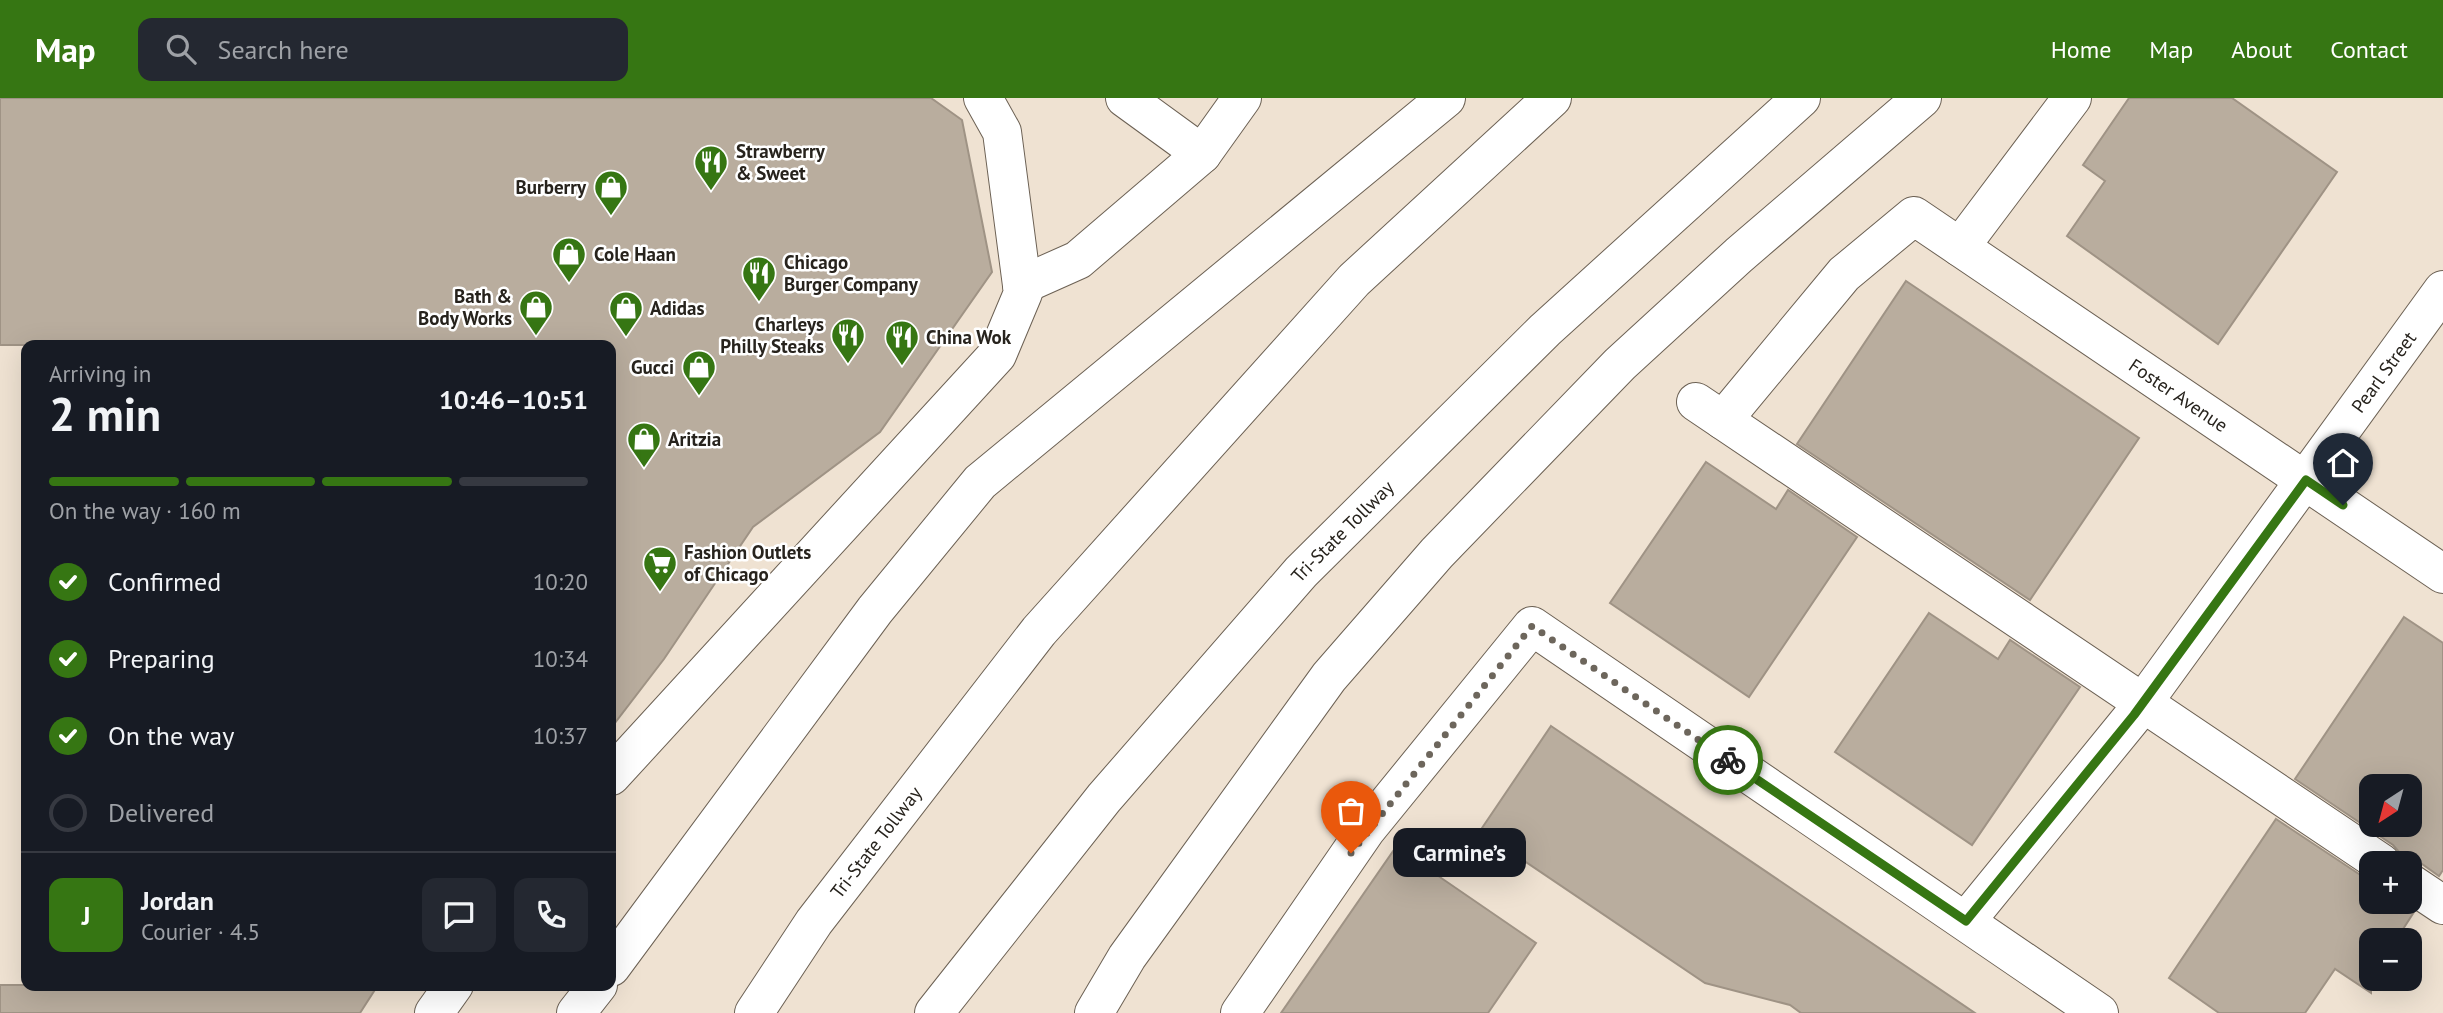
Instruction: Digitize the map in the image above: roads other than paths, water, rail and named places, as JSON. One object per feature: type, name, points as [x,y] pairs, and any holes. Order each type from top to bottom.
[{"type":"main road","points":[[616,771],[998,355],[1023,293],[1002,132],[983,98]]},
{"type":"main road","points":[[1125,98],[1202,154]]},
{"type":"main road","points":[[1022,285],[1078,260],[1202,154],[1241,98]]},
{"type":"main road","points":[[616,960],[875,610],[981,482],[1446,98]]},
{"type":"main road","name":"Tri-State Tollway","points":[[754,1013],[814,922],[1039,631],[1354,280],[1552,98]]},
{"type":"main road","name":"Tri-State Tollway","points":[[934,1013],[1104,798],[1301,572],[1545,330],[1801,98]]},
{"type":"main road","points":[[1094,1013],[1127,957],[1329,677],[1437,554],[1620,364],[1739,255],[1922,98]]},
{"type":"main road","points":[[1960,247],[2072,98]]},
{"type":"main road","name":"Foster Avenue","points":[[2144,702],[1709,411],[1844,274],[1914,216],[2443,574]]},
{"type":"main road","name":"Pearl Street","points":[[1966,921],[2144,702],[2443,290]]},
{"type":"main road","points":[[1240,1013],[1366,830],[1532,626],[2099,1013]]},
{"type":"main road","points":[[2144,702],[2363,851]]},
{"type":"main road","points":[[2422,891],[2443,905]]},
{"type":"main road","points":[[434,1013],[450,991]]},
{"type":"main road","points":[[576,1013],[592,991]]},
{"type":"place","name":"Strawberry & Sweet","points":[[711,192]]},
{"type":"place","name":"Burberry","points":[[611,217]]},
{"type":"place","name":"Cole Haan","points":[[569,284]]},
{"type":"place","name":"Chicago Burger Company","points":[[759,303]]},
{"type":"place","name":"Bath & Body Works","points":[[536,337]]},
{"type":"place","name":"Adidas","points":[[626,338]]},
{"type":"place","name":"Charleys Philly Steaks","points":[[848,365]]},
{"type":"place","name":"China Wok","points":[[902,367]]},
{"type":"place","name":"Gucci","points":[[699,397]]},
{"type":"place","name":"Aritzia","points":[[644,469]]},
{"type":"place","name":"Fashion Outlets of Chicago","points":[[660,593]]},
{"type":"place","name":"Carmine’s","points":[[1351,853]]}]
